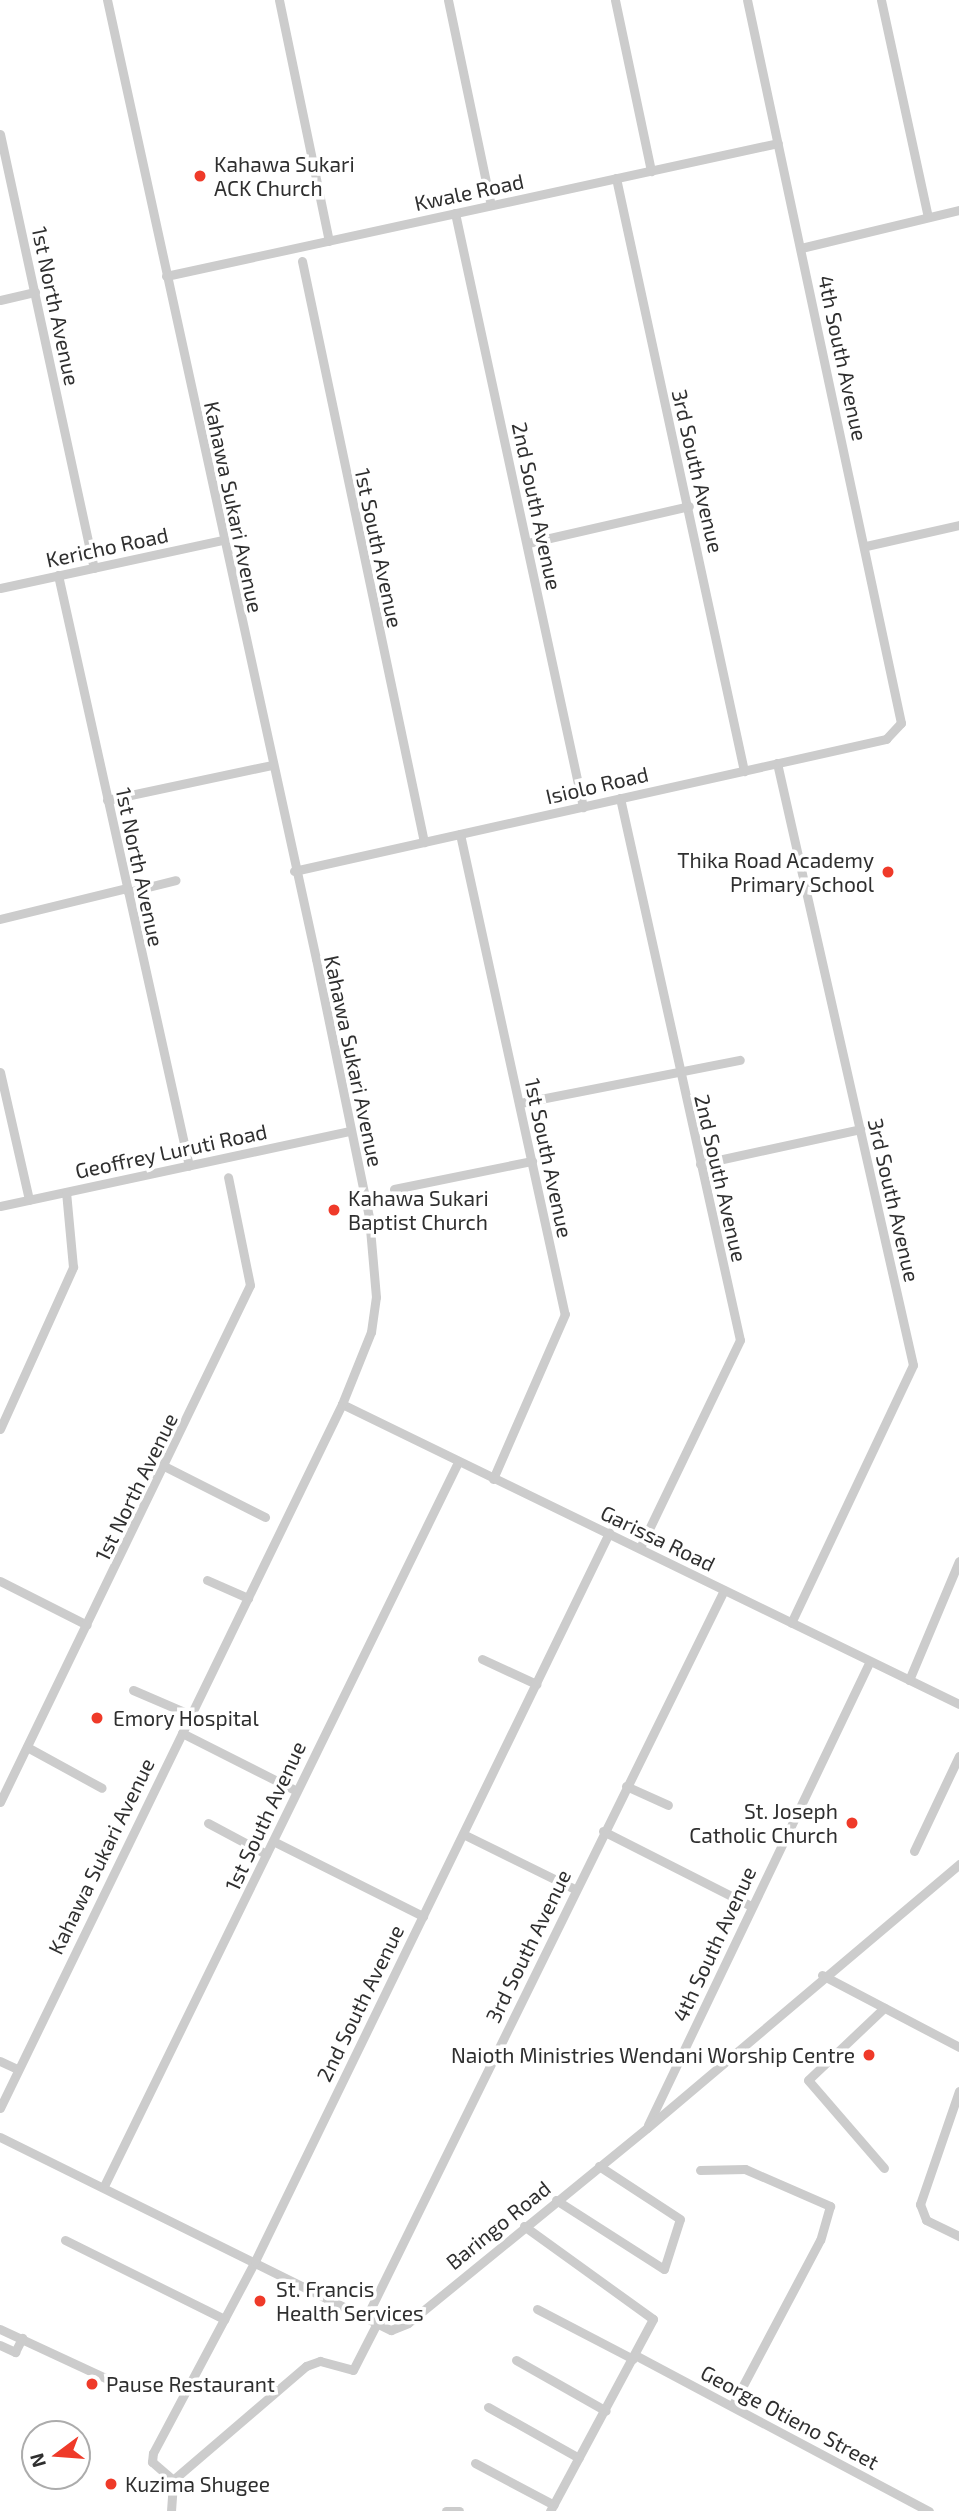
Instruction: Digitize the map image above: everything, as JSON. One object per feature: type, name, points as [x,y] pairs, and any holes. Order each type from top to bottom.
[{"type":"street","name":"Kahawa Sukari Avenue","points":[[0,2108],[342,1404],[370,1332],[376,1297],[372,1242],[350,1132],[107,0]]},
{"type":"street","points":[[279,0],[329,241]]},
{"type":"street","points":[[447,0],[491,205]]},
{"type":"street","points":[[615,0],[651,171]]},
{"type":"street","name":"4th South Avenue","points":[[747,0],[866,546],[901,723]]},
{"type":"street","points":[[881,0],[928,217]]},
{"type":"street","name":"1st North Avenue","points":[[0,135],[94,568]]},
{"type":"street","name":"Kwale Road","points":[[166,276],[300,255],[329,241],[778,143]]},
{"type":"street","name":"3rd South Avenue","points":[[616,178],[689,506],[744,771]]},
{"type":"street","points":[[802,248],[959,210]]},
{"type":"street","name":"2nd South Avenue","points":[[456,213],[583,807]]},
{"type":"street","name":"1st South Avenue","points":[[300,255],[424,842]]},
{"type":"street","points":[[0,300],[35,292]]},
{"type":"street","points":[[528,543],[689,506]]},
{"type":"street","points":[[866,546],[959,526]]},
{"type":"street","name":"Kericho Road","points":[[0,588],[222,540]]},
{"type":"street","name":"1st North Avenue","points":[[58,575],[189,1166]]},
{"type":"street","name":"Isiolo Road","points":[[294,871],[886,739],[901,723]]},
{"type":"street","name":"3rd South Avenue","points":[[777,763],[913,1365],[791,1623]]},
{"type":"street","points":[[107,800],[271,765]]},
{"type":"street","name":"2nd South Avenue","points":[[620,798],[740,1340],[640,1548]]},
{"type":"street","name":"1st South Avenue","points":[[460,834],[565,1322],[493,1479]]},
{"type":"street","points":[[0,919],[176,880]]},
{"type":"street","points":[[520,1103],[740,1060]]},
{"type":"street","points":[[0,1072],[29,1200]]},
{"type":"street","points":[[700,1164],[860,1129]]},
{"type":"street","name":"Geoffrey Luruti Road","points":[[0,1206],[350,1132]]},
{"type":"street","name":"1st North Avenue","points":[[0,1802],[166,1467],[250,1285],[223,1158]]},
{"type":"street","points":[[394,1189],[532,1161]]},
{"type":"street","points":[[0,1429],[73,1267],[66,1192]]},
{"type":"street","name":"Garissa Road","points":[[342,1404],[640,1548],[869,1663],[959,1704]]},
{"type":"street","name":"1st South Avenue","points":[[104,2186],[267,1854],[295,1790],[458,1462]]},
{"type":"street","points":[[166,1467],[264,1517]]},
{"type":"street","name":"2nd South Avenue","points":[[173,2480],[152,2462],[153,2453],[255,2261],[609,1533]]},
{"type":"street","points":[[909,1680],[959,1561]]},
{"type":"street","points":[[207,1580],[248,1598]]},
{"type":"street","points":[[0,1581],[87,1625]]},
{"type":"street","name":"3rd South Avenue","points":[[366,2318],[603,1831],[724,1590]]},
{"type":"street","points":[[482,1659],[536,1684]]},
{"type":"street","name":"4th South Avenue","points":[[647,2128],[869,1663]]},
{"type":"street","points":[[133,1690],[191,1715]]},
{"type":"street","points":[[182,1733],[295,1790]]},
{"type":"street","points":[[27,1747],[102,1788]]},
{"type":"street","points":[[914,1852],[959,1756]]},
{"type":"street","points":[[626,1786],[668,1805]]},
{"type":"street","points":[[208,1823],[267,1854]]},
{"type":"street","points":[[603,1831],[751,1906]]},
{"type":"street","points":[[463,1834],[575,1889]]},
{"type":"street","points":[[273,1841],[423,1916]]},
{"type":"street","name":"Baringo Road","points":[[0,2137],[391,2330],[408,2323],[647,2128],[822,1975],[959,1864]]},
{"type":"street","points":[[822,1975],[959,2048]]},
{"type":"street","points":[[884,2008],[808,2080],[884,2168]]},
{"type":"street","points":[[0,2061],[17,2069]]},
{"type":"street","points":[[959,2091],[920,2204],[926,2220],[959,2236]]},
{"type":"street","points":[[556,2200],[664,2269],[680,2219],[599,2166]]},
{"type":"street","points":[[700,2170],[745,2169],[830,2206],[820,2240],[732,2406]]},
{"type":"street","points":[[475,2463],[552,2508],[653,2319],[524,2226]]},
{"type":"street","points":[[65,2240],[224,2319]]},
{"type":"street","name":"George Otieno Street","points":[[537,2309],[732,2406],[929,2511]]},
{"type":"street","points":[[171,2511],[173,2480],[314,2361],[353,2370],[377,2323]]},
{"type":"street","points":[[0,2329],[114,2382]]},
{"type":"street","points":[[0,2345],[15,2352],[22,2338]]},
{"type":"street","points":[[516,2360],[606,2410]]},
{"type":"street","points":[[488,2407],[579,2459]]},
{"type":"street","points":[[446,2511],[459,2511]]},
{"type":"place","name":"Kahawa Sukari ACK Church","points":[[200,176]]},
{"type":"place","name":"Thika Road Academy Primary School","points":[[888,872]]},
{"type":"place","name":"Kahawa Sukari Baptist Church","points":[[334,1210]]},
{"type":"place","name":"Emory Hospital","points":[[97,1718]]},
{"type":"place","name":"St. Joseph Catholic Church","points":[[852,1823]]},
{"type":"place","name":"Naioth Ministries Wendani Worship Centre","points":[[869,2055]]},
{"type":"place","name":"St. Francis Health Services","points":[[260,2301]]},
{"type":"place","name":"Pause Restaurant","points":[[92,2384]]},
{"type":"place","name":"Kuzima Shugee","points":[[111,2484]]}]
